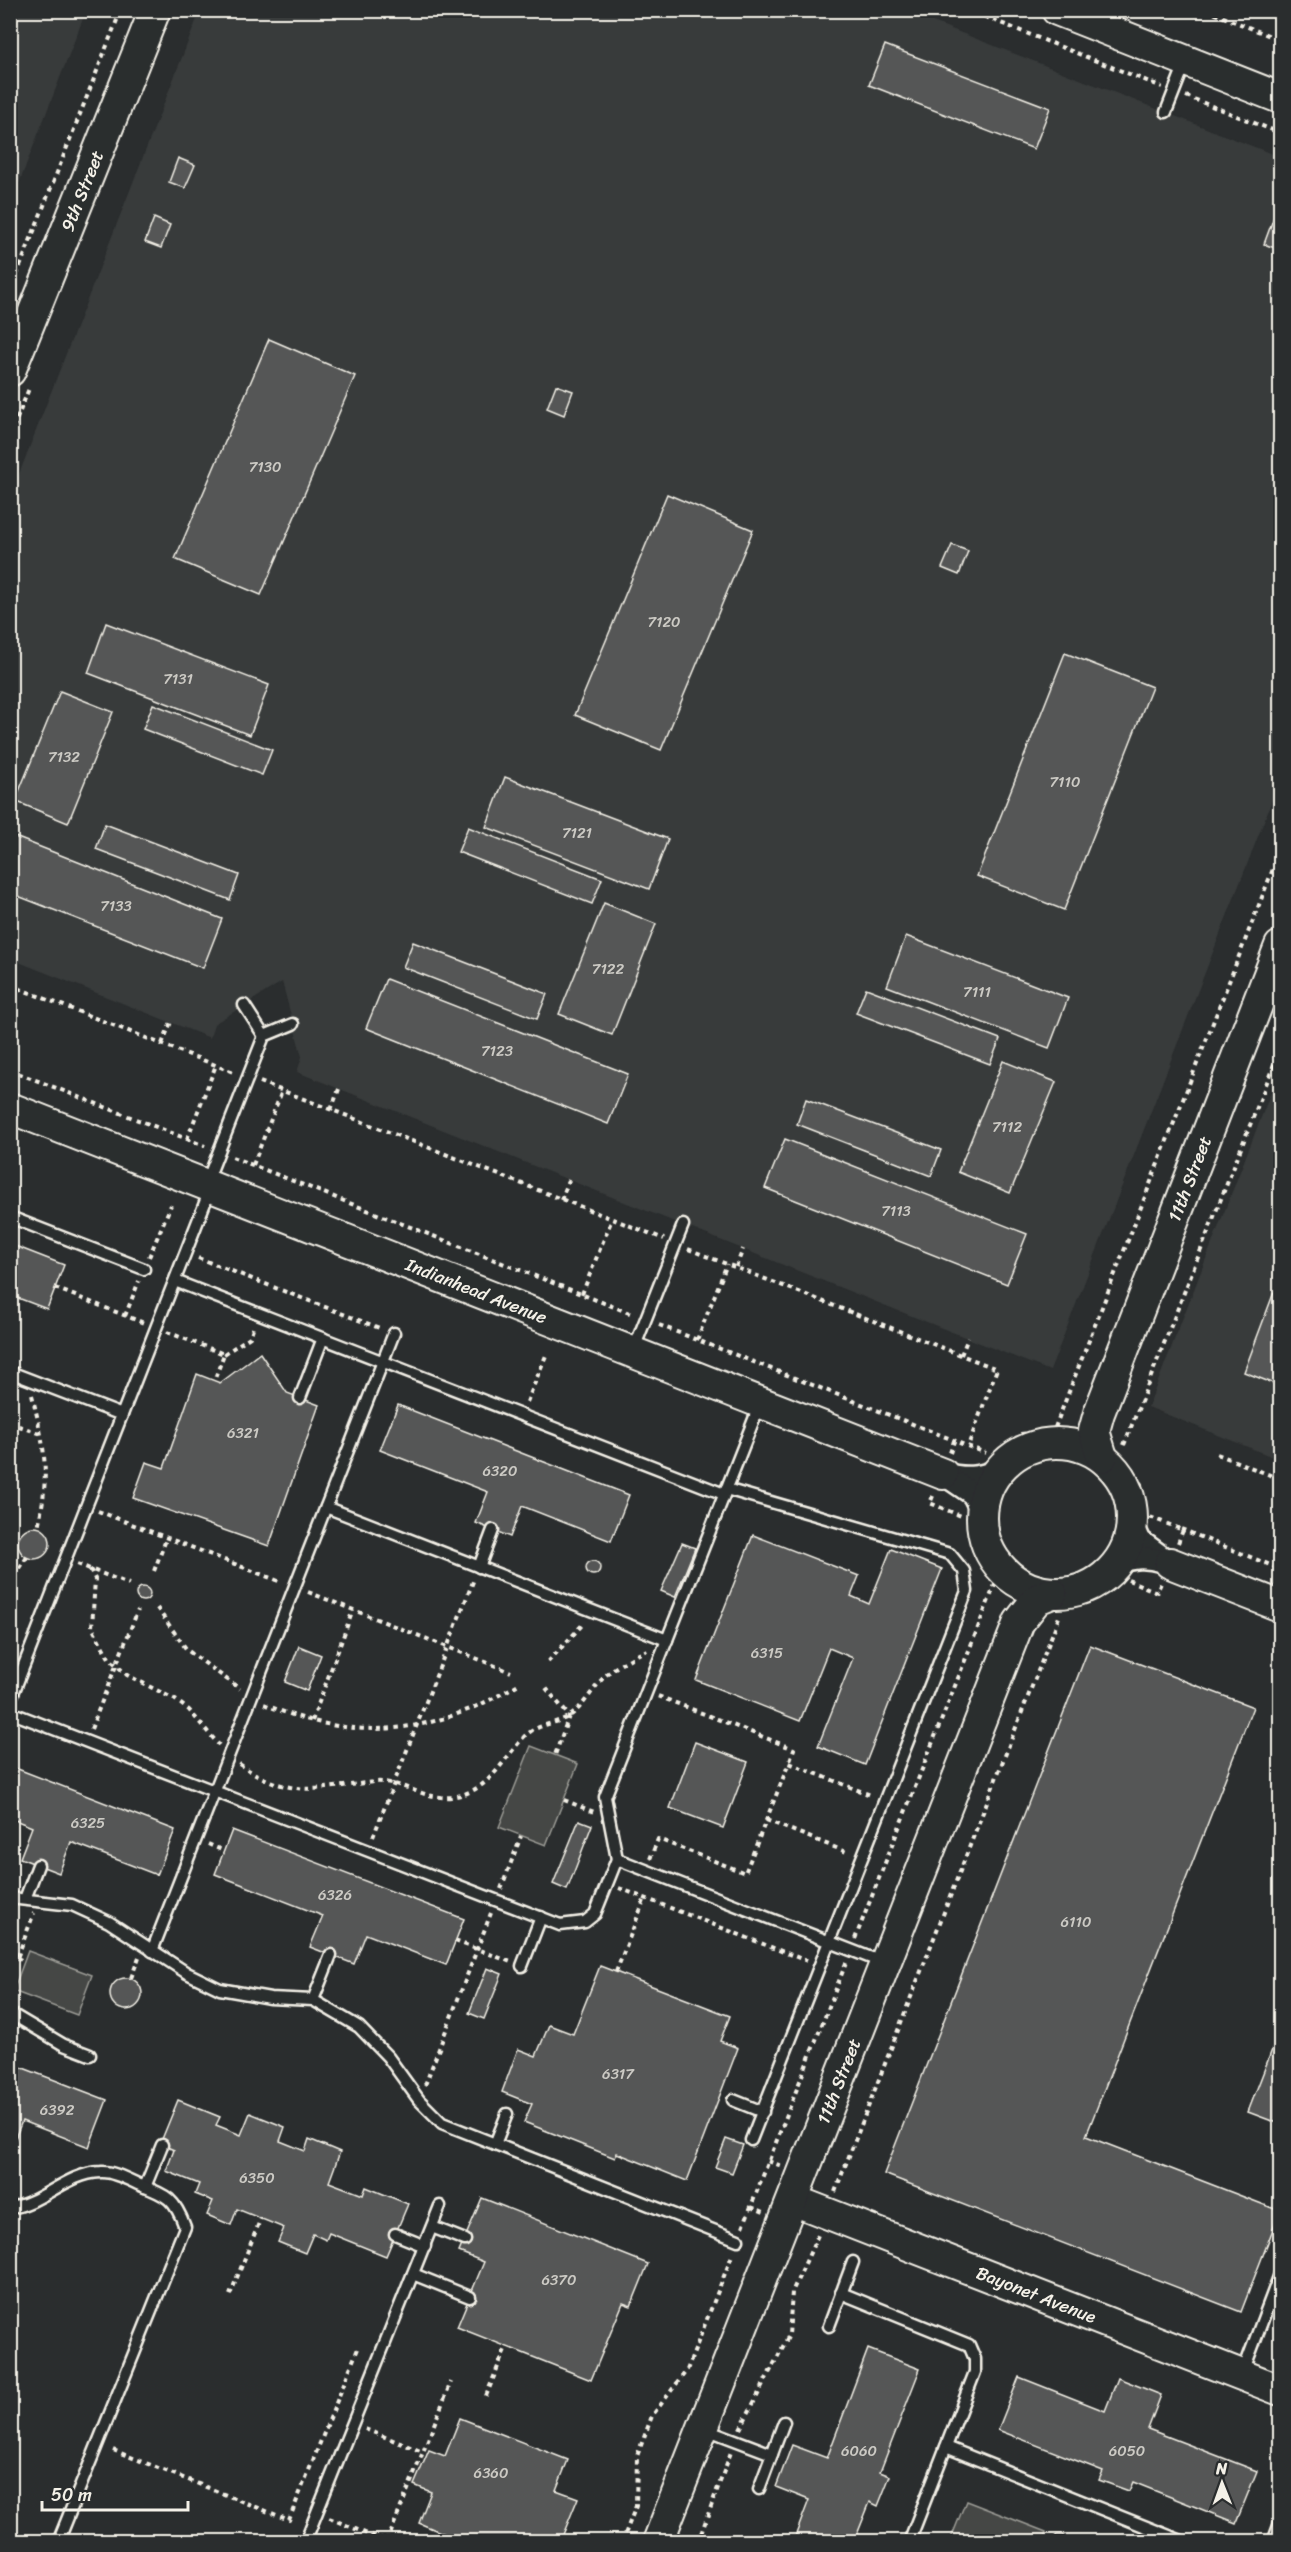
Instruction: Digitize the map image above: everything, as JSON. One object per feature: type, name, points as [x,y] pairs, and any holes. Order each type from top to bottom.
[{"type":"main road","name":"9th Street","points":[[10,371],[155,10]]},
{"type":"main road","points":[[1057,10],[1281,98]]},
{"type":"main road","name":"11th Street","points":[[1099,1413],[1281,946]]},
{"type":"main road","name":"Indianhead Avenue","points":[[10,1107],[943,1474]]},
{"type":"main road","points":[[1058,1604],[1010,1578],[997,1564],[987,1548],[982,1531],[981,1510],[987,1489],[998,1470],[1013,1456],[1031,1447],[1064,1443],[1079,1437],[1091,1427],[1099,1413]]},
{"type":"main road","points":[[1099,1413],[1094,1431],[1102,1457]]},
{"type":"main road","points":[[1058,1604],[1071,1592],[1102,1578],[1117,1563],[1127,1544],[1132,1523],[1126,1488],[1116,1471],[1102,1457],[1084,1447],[1064,1443]]},
{"type":"main road","points":[[1170,1563],[1281,1606]]},
{"type":"main road","points":[[1010,1578],[1019,1606],[1019,1622]]},
{"type":"main road","points":[[1019,1622],[1037,1599],[1058,1604]]},
{"type":"main road","name":"11th Street","points":[[658,2541],[1019,1622]]},
{"type":"main road","name":"Bayonet Avenue","points":[[792,2200],[1281,2390]]},
{"type":"street","points":[[943,1474],[964,1479],[980,1478],[998,1470]]},
{"type":"street","points":[[943,1474],[962,1484],[973,1494],[981,1510]]},
{"type":"street","points":[[1132,1523],[1140,1541],[1170,1563]]},
{"type":"street","points":[[1117,1563],[1134,1557],[1147,1557],[1170,1563]]},
{"type":"lane","points":[[1166,112],[1186,61]]},
{"type":"lane","points":[[244,1005],[264,1036]]},
{"type":"lane","points":[[10,1701],[186,1253],[219,1151],[264,1036],[293,1024]]},
{"type":"lane","points":[[10,1217],[144,1269]]},
{"type":"lane","points":[[633,1352],[683,1225]]},
{"type":"lane","points":[[175,1281],[725,1491],[950,1554],[964,1570],[968,1591],[752,2140]]},
{"type":"lane","points":[[148,1948],[215,1791],[393,1333]]},
{"type":"lane","points":[[300,1398],[323,1338]]},
{"type":"lane","points":[[10,1372],[122,1416]]},
{"type":"lane","points":[[10,1712],[560,1925],[585,1922],[595,1914],[617,1859],[607,1817],[605,1797],[760,1402]]},
{"type":"lane","points":[[326,1507],[667,1640]]},
{"type":"lane","points":[[479,1567],[493,1530]]},
{"type":"lane","points":[[617,1859],[885,1963]]},
{"type":"lane","points":[[25,1899],[38,1865]]},
{"type":"lane","points":[[10,1898],[72,1905],[109,1922],[187,1973],[220,1989],[270,1998],[313,2000],[359,2027],[388,2057],[419,2100],[442,2123],[738,2240]]},
{"type":"lane","points":[[522,1966],[541,1917]]},
{"type":"lane","points":[[313,2000],[331,1955]]},
{"type":"lane","points":[[10,2013],[64,2045],[90,2055]]},
{"type":"lane","points":[[733,2100],[763,2112]]},
{"type":"lane","points":[[495,2144],[507,2114]]},
{"type":"lane","points":[[145,2187],[162,2145]]},
{"type":"lane","points":[[10,2208],[26,2206],[77,2178],[101,2172],[166,2195],[178,2209],[185,2227],[58,2541]]},
{"type":"lane","points":[[305,2541],[440,2206]]},
{"type":"lane","points":[[432,2227],[465,2240]]},
{"type":"lane","points":[[395,2234],[424,2246]]},
{"type":"lane","points":[[829,2326],[853,2262]]},
{"type":"lane","points":[[413,2274],[470,2297]]},
{"type":"lane","points":[[1242,2374],[1281,2274]]},
{"type":"lane","points":[[842,2293],[969,2345],[975,2359],[975,2372],[909,2541]]},
{"type":"lane","points":[[759,2489],[784,2422]]},
{"type":"lane","points":[[702,2428],[772,2454]]},
{"type":"lane","points":[[946,2447],[1184,2541]]},
{"type":"lane","points":[[1273,2541],[1281,2523]]},
{"type":"path","points":[[10,292],[121,10]]},
{"type":"path","points":[[968,10],[1281,133]]},
{"type":"path","points":[[1206,10],[1281,40]]},
{"type":"path","points":[[10,985],[997,1370],[968,1446]]},
{"type":"path","points":[[162,1044],[171,1022]]},
{"type":"path","points":[[1281,1049],[1121,1453],[1141,1484],[1145,1515],[1281,1569]]},
{"type":"path","points":[[187,1139],[216,1065]]},
{"type":"path","points":[[10,1070],[993,1456],[1021,1434],[1054,1430],[1065,1401],[1132,1425]]},
{"type":"path","points":[[331,1110],[339,1089]]},
{"type":"path","points":[[253,1165],[282,1091]]},
{"type":"path","points":[[561,1200],[569,1180]]},
{"type":"path","points":[[582,1294],[612,1219]]},
{"type":"path","points":[[736,1268],[743,1249]]},
{"type":"path","points":[[186,1253],[393,1333]]},
{"type":"path","points":[[698,1340],[727,1264]]},
{"type":"path","points":[[224,1354],[250,1337],[259,1313]]},
{"type":"path","points":[[961,1356],[968,1338]]},
{"type":"path","points":[[522,1415],[548,1353]]},
{"type":"path","points":[[28,1379],[42,1434],[47,1478],[38,1527]]},
{"type":"path","points":[[10,1423],[42,1434]]},
{"type":"path","points":[[1217,1454],[1281,1479]]},
{"type":"path","points":[[698,2541],[735,2441],[789,2335],[792,2292],[827,2213],[1058,1604],[1096,1598],[1123,1578],[1157,1592],[1183,1530]]},
{"type":"path","points":[[154,1571],[167,1538]]},
{"type":"path","points":[[10,1584],[27,1557]]},
{"type":"path","points":[[66,1559],[129,1584]]},
{"type":"path","points":[[368,1850],[479,1567]]},
{"type":"path","points":[[90,1569],[95,1579],[92,1627],[116,1666],[189,1710],[228,1757],[253,1773],[289,1787],[326,1790],[378,1782],[394,1784],[431,1795],[451,1797],[481,1787],[494,1777],[524,1738],[539,1726],[569,1716]]},
{"type":"path","points":[[157,1608],[187,1650],[252,1697],[292,1716],[350,1729],[433,1723],[476,1708],[520,1683]]},
{"type":"path","points":[[86,1741],[138,1610]]},
{"type":"path","points":[[312,1720],[353,1610]]},
{"type":"path","points":[[548,1662],[580,1630],[592,1611]]},
{"type":"path","points":[[555,1755],[569,1716],[606,1676],[632,1657],[667,1640]]},
{"type":"path","points":[[546,1688],[569,1716]]},
{"type":"path","points":[[645,1870],[658,1839],[746,1873],[794,1749],[646,1691]]},
{"type":"path","points":[[789,1763],[885,1800]]},
{"type":"path","points":[[564,1800],[607,1817]]},
{"type":"path","points":[[766,1820],[862,1858]]},
{"type":"path","points":[[419,2100],[521,1836]]},
{"type":"path","points":[[607,1883],[820,1966]]},
{"type":"path","points":[[616,1972],[645,1898]]},
{"type":"path","points":[[17,1958],[38,1901]]},
{"type":"path","points":[[455,1941],[522,1966]]},
{"type":"path","points":[[130,1978],[148,1948]]},
{"type":"path","points":[[10,1956],[24,1961]]},
{"type":"path","points":[[230,2295],[261,2218]]},
{"type":"path","points":[[113,2450],[289,2520],[359,2346]]},
{"type":"path","points":[[486,2396],[506,2346]]},
{"type":"path","points":[[622,2541],[636,2506],[637,2456],[640,2446],[652,2416],[687,2370]]},
{"type":"path","points":[[316,2513],[387,2541],[451,2382]]},
{"type":"path","points":[[331,2415],[423,2452]]},
{"type":"shaded area","points":[[10,11],[86,11],[11,204]]},
{"type":"shaded area","points":[[200,11],[905,11],[1280,157],[1280,780],[1050,1371],[297,1072],[302,1057],[282,982],[214,1024],[210,1038],[11,959],[10,497]]},
{"type":"shaded area","points":[[1280,1069],[1280,1460],[1148,1407]]},
{"type":"shaded area","points":[[531,1746],[578,1764],[546,1845],[499,1827]]},
{"type":"shaded area","points":[[28,1951],[92,1975],[77,2015],[13,1991]]},
{"type":"shaded area","points":[[966,2501],[1046,2532],[1042,2541],[950,2541]]},
{"type":"building","points":[[885,45],[1050,108],[1034,149],[869,85]]},
{"type":"building","points":[[178,158],[195,165],[185,188],[169,182]]},
{"type":"building","points":[[1280,203],[1280,250],[1264,244]]},
{"type":"building","points":[[154,218],[170,225],[161,248],[145,242]]},
{"type":"building","points":[[269,339],[355,376],[261,595],[175,559]]},
{"type":"building","points":[[556,385],[573,391],[564,415],[547,408]]},
{"type":"building","points":[[667,494],[753,530],[661,750],[575,715]]},
{"type":"building","points":[[952,545],[968,551],[959,575],[942,568]]},
{"type":"building","points":[[106,623],[269,685],[250,735],[88,673]]},
{"type":"building","points":[[1065,653],[1152,687],[1064,910],[977,876]]},
{"type":"building","points":[[60,691],[113,712],[68,823],[15,801]]},
{"type":"building","points":[[153,704],[272,750],[262,775],[143,729]]},
{"type":"building","points":[[505,777],[668,839],[649,889],[486,827]]},
{"type":"building","points":[[105,824],[239,875],[230,900],[96,849]]},
{"type":"building","points":[[468,827],[602,879],[592,904],[458,852]]},
{"type":"building","points":[[10,835],[222,919],[203,968],[10,893]]},
{"type":"building","points":[[604,903],[656,924],[612,1035],[559,1014]]},
{"type":"building","points":[[906,936],[1068,998],[1049,1048],[887,986]]},
{"type":"building","points":[[413,942],[547,994],[537,1019],[403,967]]},
{"type":"building","points":[[386,979],[628,1074],[608,1124],[366,1028]]},
{"type":"building","points":[[866,988],[1000,1039],[990,1064],[856,1013]]},
{"type":"building","points":[[1003,1061],[1056,1082],[1010,1193],[958,1172]]},
{"type":"building","points":[[806,1099],[941,1150],[931,1176],[797,1124]]},
{"type":"building","points":[[785,1139],[1027,1234],[1007,1284],[765,1188]]},
{"type":"building","points":[[10,1244],[64,1265],[47,1309],[10,1295]]},
{"type":"building","points":[[1274,1292],[1280,1295],[1280,1386],[1244,1372]]},
{"type":"building","points":[[260,1353],[287,1393],[319,1405],[269,1546],[133,1498],[146,1462],[164,1468],[197,1374],[220,1383]]},
{"type":"building","points":[[398,1405],[629,1495],[611,1541],[522,1506],[510,1537],[476,1523],[488,1492],[380,1450]]},
{"type":"building","points":[[34,1527],[45,1532],[50,1543],[45,1554],[34,1559],[23,1554],[18,1543],[23,1532]]},
{"type":"building","points":[[753,1535],[859,1576],[851,1596],[869,1604],[891,1549],[942,1569],[865,1765],[818,1746],[853,1658],[829,1648],[800,1721],[696,1680]]},
{"type":"building","points":[[682,1543],[695,1548],[675,1597],[661,1591]]},
{"type":"building","points":[[593,1561],[598,1563],[600,1568],[598,1573],[593,1575],[588,1573],[586,1568],[588,1563]]},
{"type":"building","points":[[143,1587],[148,1589],[150,1594],[148,1599],[143,1601],[138,1599],[136,1594],[138,1589]]},
{"type":"building","points":[[1090,1645],[1253,1707],[1086,2136],[1280,2211],[1241,2312],[884,2174]]},
{"type":"building","points":[[299,1646],[321,1655],[307,1691],[285,1682]]},
{"type":"building","points":[[695,1742],[748,1762],[723,1828],[670,1808]]},
{"type":"building","points":[[10,1766],[175,1830],[157,1875],[71,1842],[59,1873],[20,1858],[32,1827],[10,1818]]},
{"type":"building","points":[[579,1820],[592,1825],[567,1890],[553,1884]]},
{"type":"building","points":[[232,1830],[464,1919],[446,1965],[366,1934],[354,1964],[310,1947],[323,1916],[215,1874]]},
{"type":"building","points":[[600,1966],[730,2016],[720,2041],[738,2048],[687,2181],[617,2153],[615,2158],[524,2122],[532,2104],[502,2092],[518,2049],[536,2056],[549,2025],[573,2034]]},
{"type":"building","points":[[487,1968],[502,1974],[484,2019],[469,2013]]},
{"type":"building","points":[[126,1978],[137,1983],[142,1994],[137,2005],[126,2010],[115,2005],[110,1994],[115,1983]]},
{"type":"building","points":[[1280,2029],[1280,2124],[1248,2112]]},
{"type":"building","points":[[10,2063],[107,2100],[89,2147],[22,2121],[10,2151]]},
{"type":"building","points":[[178,2100],[220,2117],[216,2125],[241,2135],[250,2113],[285,2127],[280,2141],[305,2151],[309,2139],[340,2152],[329,2182],[363,2195],[366,2187],[408,2204],[386,2256],[329,2233],[326,2240],[313,2234],[305,2253],[278,2242],[284,2228],[237,2209],[231,2225],[207,2215],[213,2201],[195,2194],[199,2184],[166,2171],[174,2150],[160,2144]]},
{"type":"building","points":[[726,2139],[743,2145],[732,2173],[715,2167]]},
{"type":"building","points":[[482,2198],[648,2264],[631,2306],[623,2303],[591,2380],[457,2327],[484,2262],[459,2252]]},
{"type":"building","points":[[868,2349],[920,2369],[880,2472],[890,2476],[878,2506],[870,2502],[854,2542],[793,2542],[809,2500],[776,2487],[792,2445],[827,2458]]},
{"type":"building","points":[[1019,2377],[1105,2411],[1118,2378],[1161,2395],[1148,2429],[1257,2471],[1236,2523],[1133,2482],[1129,2491],[1099,2480],[1103,2471],[998,2430]]},
{"type":"building","points":[[460,2418],[568,2460],[556,2490],[578,2498],[560,2542],[537,2539],[536,2542],[442,2542],[445,2534],[419,2523],[431,2492],[414,2485],[429,2450],[445,2456]]},
{"type":"building","points":[[1057,2535],[1063,2535],[1073,2542],[1049,2542]]}]
